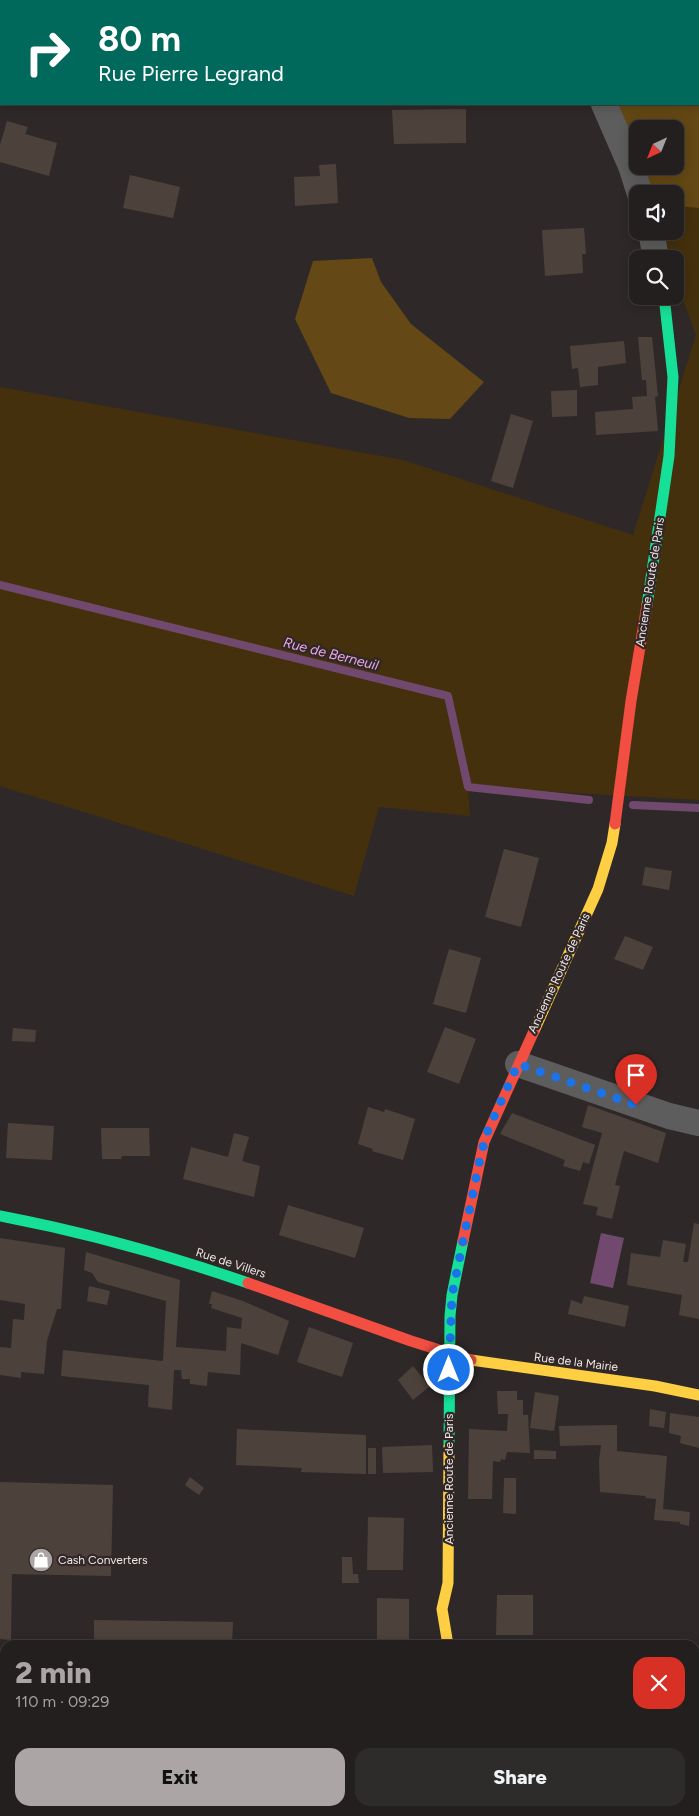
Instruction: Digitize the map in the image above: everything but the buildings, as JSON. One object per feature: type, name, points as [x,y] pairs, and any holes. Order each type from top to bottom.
[{"type":"street","points":[[604,105],[631,166],[637,185]]},
{"type":"street","name":"Ancienne Route de Paris","points":[[447,1640],[442,1609],[448,1583],[452,1295],[481,1154],[488,1130],[598,889],[612,843],[633,686],[663,506],[669,456],[673,377],[665,305]]},
{"type":"street","points":[[518,1064],[669,1116],[699,1123]]},
{"type":"street","name":"Rue de Villers","points":[[0,1216],[65,1228],[214,1271],[450,1354]]},
{"type":"street","name":"Rue de la Mairie","points":[[450,1354],[495,1365],[655,1386],[699,1395]]},
{"type":"shaded area","points":[[611,105],[699,105],[699,208],[684,207],[684,185],[641,185],[637,175],[684,175],[684,120],[629,120],[629,153]]},
{"type":"shaded area","points":[[684,207],[699,208],[699,800],[468,787],[470,816],[379,807],[354,896],[0,786],[0,387],[403,460],[633,535],[696,335],[684,302],[684,250],[665,250],[661,240],[684,240]]},
{"type":"shaded area","points":[[372,258],[381,282],[411,324],[484,382],[450,419],[409,418],[331,393],[295,319],[313,261]]},
{"type":"shaded area","points":[[601,1233],[624,1238],[613,1288],[590,1283]]},
{"type":"waterway","name":"Rue de Berneuil","points":[[0,585],[448,696],[468,787],[589,800]]},
{"type":"waterway","name":"Rue de Berneuil","points":[[633,805],[699,808]]},
{"type":"traffic: fast","points":[[647,605],[669,456],[673,377],[665,305]]},
{"type":"traffic: fast","points":[[0,1216],[63,1229],[125,1245],[248,1283]]},
{"type":"traffic: fast","points":[[449,1447],[450,1316],[452,1295],[463,1241]]},
{"type":"traffic: slow","points":[[534,1031],[598,889],[612,843],[615,824]]},
{"type":"traffic: slow","points":[[471,1360],[655,1386],[699,1395]]},
{"type":"traffic: slow","points":[[447,1640],[442,1609],[448,1583],[449,1447]]},
{"type":"traffic: jam","points":[[615,824],[631,701],[647,605]]},
{"type":"traffic: jam","points":[[463,1241],[484,1142],[534,1031]]},
{"type":"traffic: jam","points":[[248,1283],[411,1341],[471,1360]]},
{"type":"place","name":"Cash Converters","points":[[41,1560]]},
{"type":"route","points":[[449,1370],[452,1295],[481,1154],[488,1130],[518,1064],[636,1105]]}]
